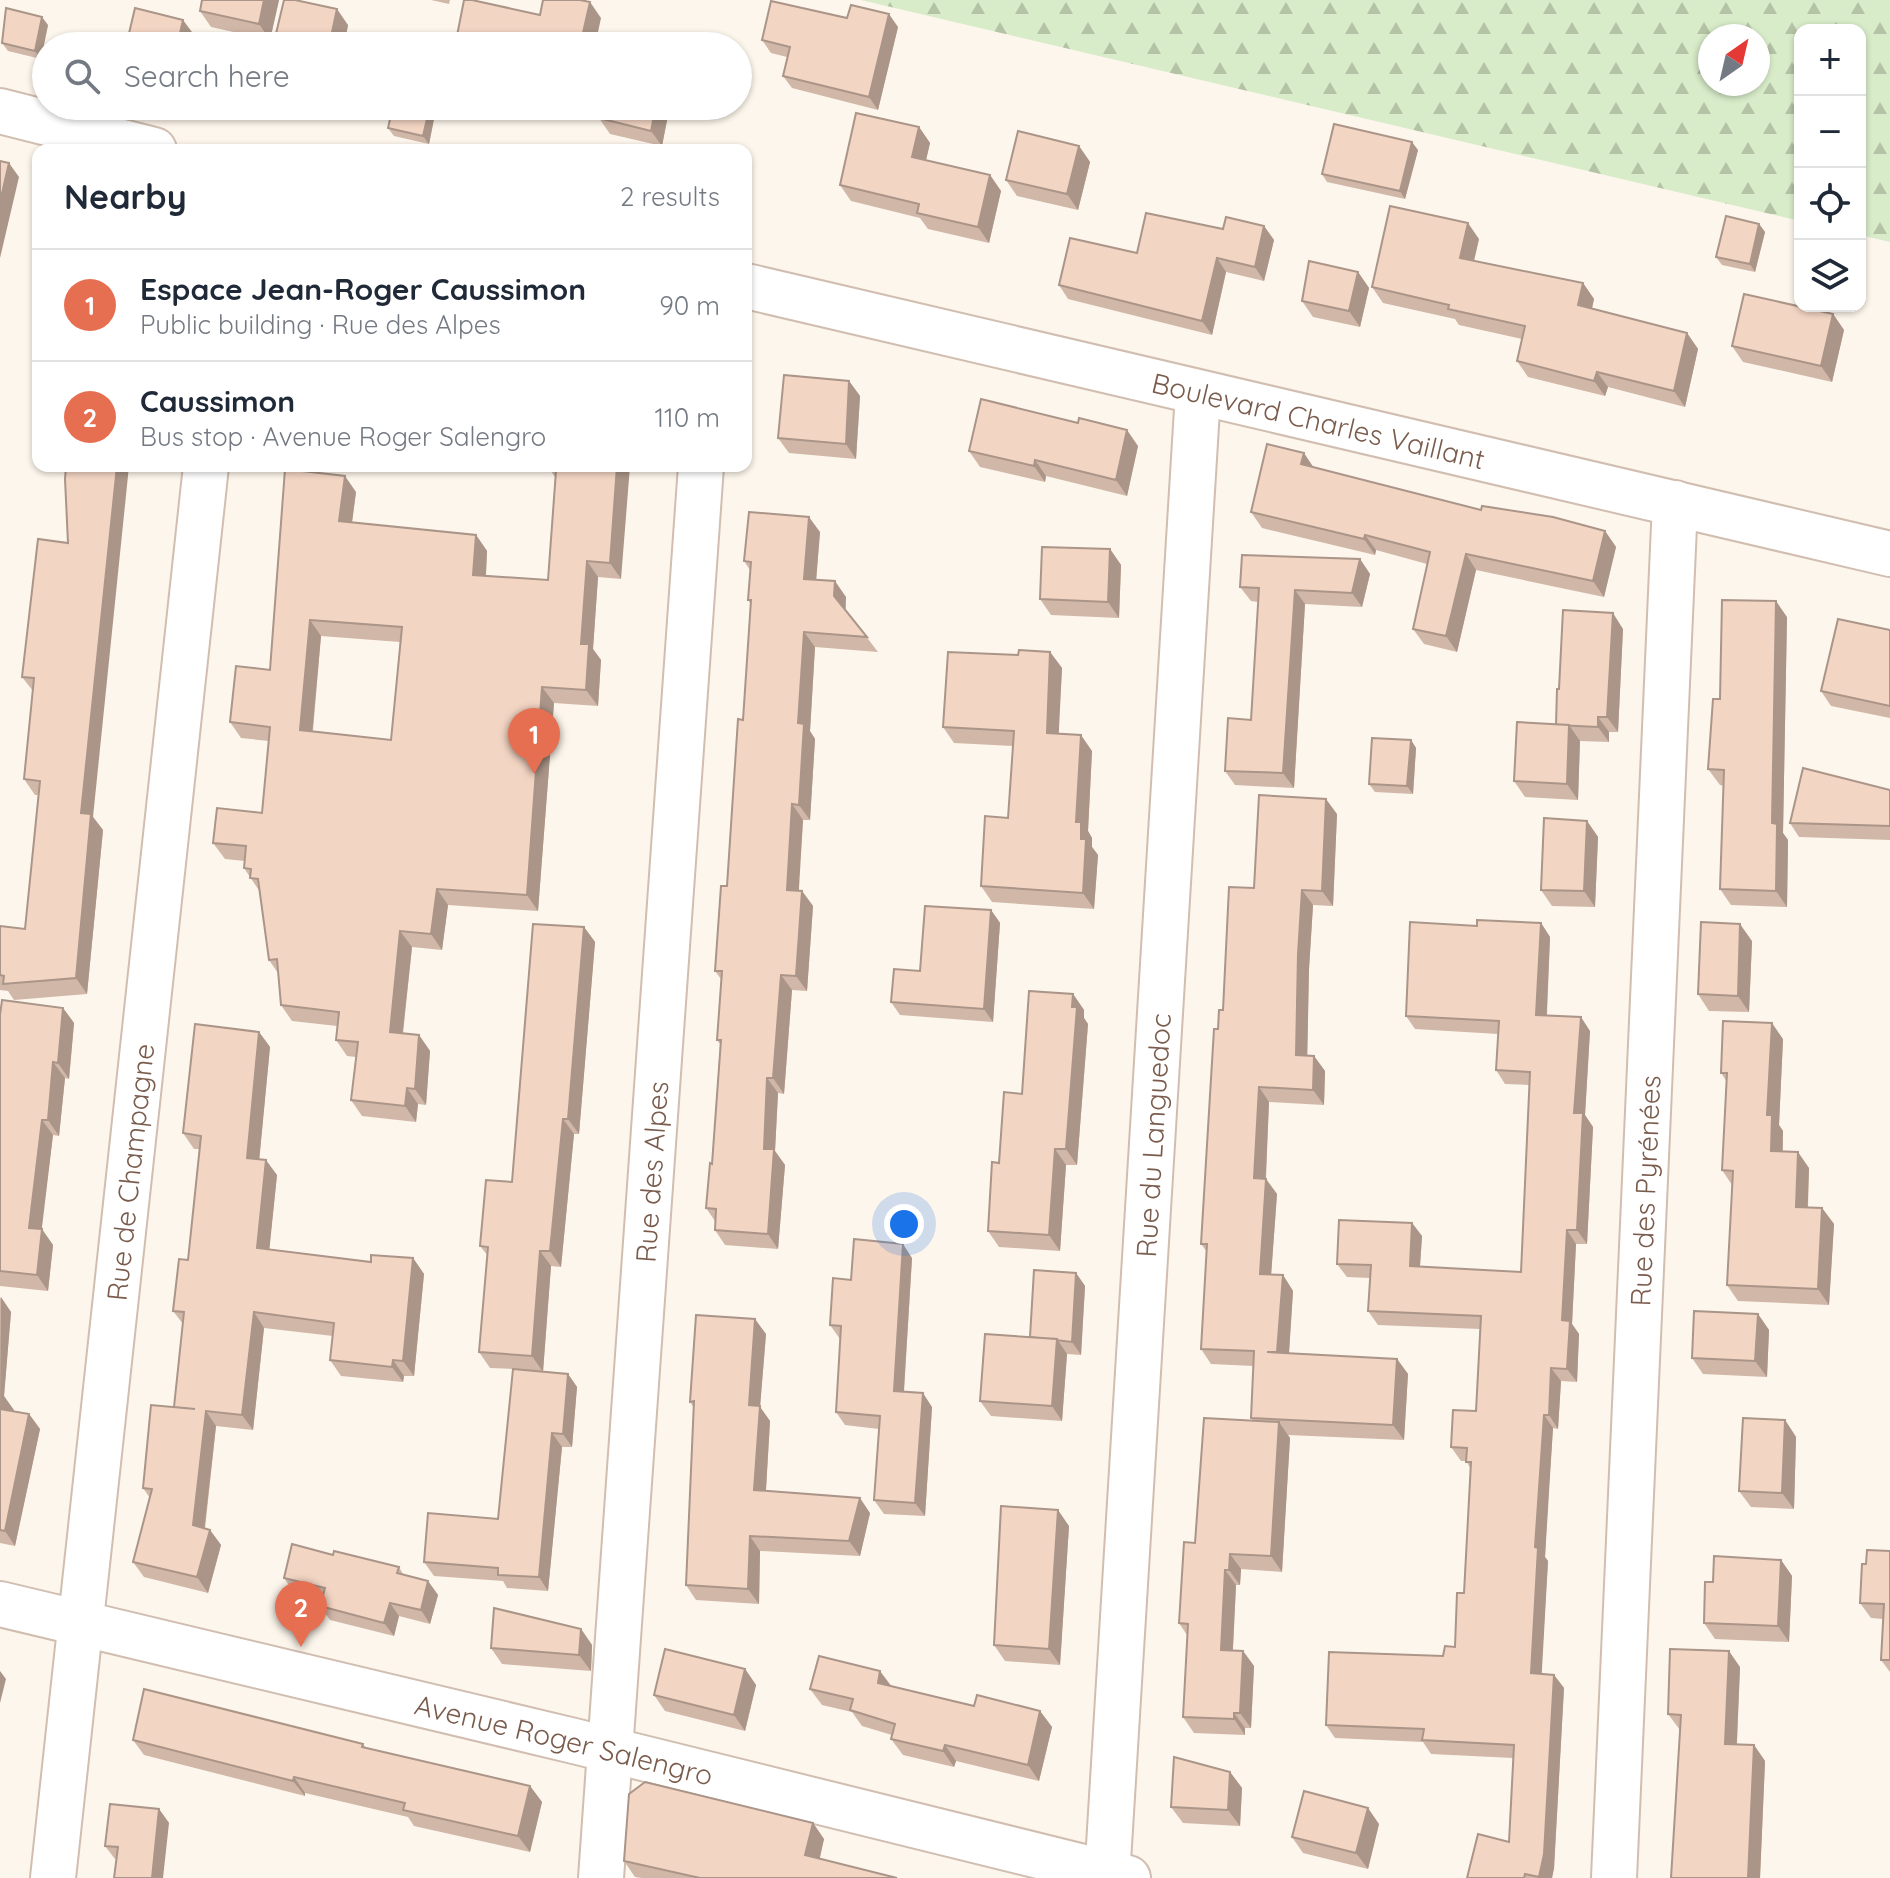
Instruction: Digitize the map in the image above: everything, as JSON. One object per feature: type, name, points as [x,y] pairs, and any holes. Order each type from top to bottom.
[{"type":"street","points":[[0,111],[32,119]]},
{"type":"street","points":[[36,120],[130,144]]},
{"type":"street","name":"Boulevard Charles Vaillant","points":[[752,287],[1890,554]]},
{"type":"street","name":"Rue du Languedoc","points":[[1114,1876],[1198,393]]},
{"type":"street","name":"Rue de Champagne","points":[[53,1878],[205,472]]},
{"type":"street","name":"Rue des Alpes","points":[[601,1878],[701,472]]},
{"type":"street","name":"Rue des Pyrénées","points":[[1614,1878],[1675,503]]},
{"type":"street","name":"Avenue Roger Salengro","points":[[0,1604],[1114,1876]]},
{"type":"green space","points":[[861,0],[1890,0],[1890,242],[1866,236],[1866,24],[1794,24],[1794,220]]},
{"type":"building","points":[[202,0],[264,0],[259,24],[200,11]]},
{"type":"building","points":[[284,0],[337,9],[332,32],[276,32]]},
{"type":"building","points":[[464,0],[540,15],[543,0],[590,2],[583,32],[458,32]]},
{"type":"building","points":[[771,1],[847,18],[851,5],[889,14],[869,97],[783,76],[790,47],[762,40]]},
{"type":"building","points":[[6,8],[42,17],[39,32],[32,32],[32,50],[2,43]]},
{"type":"building","points":[[135,8],[183,20],[180,32],[129,32]]},
{"type":"building","points":[[856,113],[919,127],[912,157],[990,175],[978,227],[917,213],[919,204],[840,185]]},
{"type":"building","points":[[390,120],[427,120],[423,136],[388,128]]},
{"type":"building","points":[[607,120],[653,120],[651,131]]},
{"type":"building","points":[[1334,124],[1412,142],[1400,191],[1322,174]]},
{"type":"building","points":[[1018,131],[1079,146],[1067,194],[1006,180]]},
{"type":"building","points":[[0,161],[9,163],[0,202]]},
{"type":"building","points":[[1390,206],[1468,223],[1460,258],[1583,283],[1578,305],[1687,333],[1674,391],[1597,372],[1594,381],[1517,361],[1525,326],[1448,309],[1449,305],[1372,287]]},
{"type":"building","points":[[1146,213],[1223,229],[1226,217],[1264,226],[1255,267],[1217,258],[1202,321],[1059,285],[1070,238],[1137,253]]},
{"type":"building","points":[[1726,216],[1759,224],[1750,264],[1716,257]]},
{"type":"building","points":[[1309,261],[1358,272],[1349,311],[1302,301]]},
{"type":"building","points":[[1744,294],[1794,305],[1794,312],[1833,314],[1821,366],[1732,346]]},
{"type":"building","points":[[784,375],[849,381],[846,444],[778,438]]},
{"type":"building","points":[[981,399],[1078,423],[1079,418],[1127,430],[1116,480],[1035,460],[1034,466],[969,451]]},
{"type":"building","points":[[1267,444],[1304,453],[1301,464],[1481,510],[1482,506],[1553,517],[1605,531],[1593,581],[1466,554],[1446,636],[1413,629],[1430,552],[1365,535],[1364,539],[1251,512]]},
{"type":"building","points":[[66,472],[116,472],[81,813],[91,814],[76,978],[3,984],[4,976],[0,975],[0,926],[25,929],[40,781],[24,779],[34,678],[22,677],[38,539],[68,543]]},
{"type":"building","points":[[285,472],[345,476],[339,521],[476,535],[473,575],[548,580],[556,472],[617,472],[610,563],[587,561],[581,644],[589,644],[586,690],[542,687],[527,895],[437,889],[431,934],[400,931],[390,1032],[419,1035],[415,1089],[407,1088],[405,1106],[351,1100],[358,1042],[336,1040],[339,1012],[281,1005],[277,959],[269,960],[258,879],[250,878],[251,869],[244,868],[246,846],[213,843],[217,808],[262,813],[270,727],[230,722],[236,666],[270,670]],"holes":[[[310,620],[402,627],[391,740],[300,730]]]},
{"type":"building","points":[[749,512],[809,517],[804,579],[835,581],[834,596],[867,637],[804,632],[798,723],[804,724],[799,805],[792,804],[787,890],[802,891],[796,976],[781,975],[773,1078],[767,1078],[764,1149],[774,1149],[768,1234],[715,1230],[716,1209],[706,1208],[721,1040],[717,1040],[722,971],[715,971],[721,886],[727,886],[738,719],[743,720],[751,600],[748,600],[751,562],[744,561]]},
{"type":"building","points":[[1042,547],[1110,549],[1108,602],[1040,599]]},
{"type":"building","points":[[1242,555],[1360,559],[1352,593],[1295,590],[1283,773],[1225,771],[1228,718],[1251,720],[1259,588],[1240,587]]},
{"type":"building","points":[[1722,600],[1776,601],[1772,823],[1777,824],[1776,891],[1720,889],[1724,770],[1708,769],[1713,699],[1720,699]]},
{"type":"building","points":[[1563,610],[1613,613],[1607,717],[1598,717],[1598,727],[1556,725]]},
{"type":"building","points":[[1838,619],[1890,630],[1890,706],[1821,691]]},
{"type":"building","points":[[1019,650],[1050,652],[1047,733],[1081,735],[1076,822],[1081,822],[1081,839],[1086,839],[1083,893],[981,886],[985,816],[1008,818],[1014,731],[943,727],[948,652],[1018,655]]},
{"type":"building","points":[[1517,722],[1569,725],[1567,784],[1514,781]]},
{"type":"building","points":[[1372,738],[1411,740],[1407,786],[1369,784]]},
{"type":"building","points":[[1803,768],[1890,790],[1890,826],[1790,823]]},
{"type":"building","points":[[1259,795],[1326,799],[1322,891],[1302,890],[1298,954],[1296,1055],[1314,1056],[1313,1090],[1259,1087],[1254,1178],[1266,1179],[1260,1274],[1283,1275],[1277,1352],[1267,1352],[1397,1359],[1393,1425],[1251,1418],[1254,1351],[1201,1349],[1207,1244],[1201,1244],[1214,1029],[1218,1029],[1219,1010],[1223,1010],[1229,887],[1254,888]]},
{"type":"building","points":[[1544,818],[1587,821],[1584,891],[1541,890]]},
{"type":"building","points":[[925,906],[991,910],[984,1009],[891,1002],[894,969],[920,971]]},
{"type":"building","points":[[1477,920],[1541,923],[1536,1015],[1581,1017],[1574,1113],[1583,1113],[1577,1230],[1567,1230],[1562,1320],[1570,1321],[1567,1369],[1551,1368],[1549,1415],[1544,1415],[1535,1547],[1538,1548],[1531,1673],[1554,1675],[1544,1854],[1539,1877],[1525,1874],[1524,1878],[1467,1878],[1478,1834],[1509,1842],[1514,1745],[1422,1740],[1424,1729],[1326,1725],[1329,1652],[1443,1656],[1445,1646],[1455,1647],[1457,1593],[1464,1593],[1471,1462],[1466,1462],[1467,1448],[1451,1447],[1453,1410],[1476,1411],[1481,1316],[1368,1311],[1371,1265],[1337,1264],[1339,1220],[1412,1223],[1410,1266],[1521,1272],[1530,1072],[1496,1070],[1499,1021],[1406,1016],[1410,922],[1477,926]]},
{"type":"building","points":[[1701,922],[1740,924],[1738,996],[1698,994]]},
{"type":"building","points":[[533,924],[584,927],[568,1119],[563,1119],[550,1251],[540,1251],[532,1356],[479,1352],[488,1247],[480,1246],[486,1180],[512,1182]]},
{"type":"building","points":[[1029,991],[1073,994],[1072,1007],[1077,1007],[1066,1149],[1055,1149],[1049,1235],[988,1231],[992,1162],[999,1163],[1004,1092],[1022,1094]]},
{"type":"building","points":[[2,1000],[63,1008],[58,1063],[53,1062],[48,1120],[42,1120],[29,1228],[42,1229],[37,1275],[0,1271]]},
{"type":"building","points":[[1723,1021],[1772,1023],[1767,1115],[1772,1115],[1771,1151],[1798,1152],[1796,1207],[1822,1208],[1818,1289],[1727,1285],[1733,1171],[1722,1170],[1727,1073],[1721,1073]]},
{"type":"building","points":[[195,1024],[259,1032],[247,1158],[266,1160],[257,1248],[371,1262],[371,1255],[413,1258],[403,1361],[393,1360],[392,1367],[330,1360],[334,1323],[254,1312],[242,1415],[206,1411],[193,1525],[210,1530],[197,1577],[133,1562],[152,1489],[143,1488],[151,1405],[195,1409],[174,1407],[184,1312],[173,1311],[179,1259],[188,1260],[201,1136],[183,1133]]},
{"type":"building","points":[[854,1239],[903,1244],[894,1391],[923,1393],[915,1503],[874,1500],[880,1416],[836,1412],[841,1326],[830,1325],[833,1278],[851,1280]]},
{"type":"building","points":[[1034,1270],[1076,1273],[1072,1342],[1030,1337]]},
{"type":"building","points":[[1694,1311],[1758,1314],[1755,1361],[1692,1358]]},
{"type":"building","points":[[696,1315],[755,1319],[749,1405],[760,1406],[754,1490],[860,1498],[849,1541],[750,1536],[748,1589],[686,1585],[694,1401],[690,1402]]},
{"type":"building","points":[[985,1334],[1057,1339],[1052,1406],[980,1401]]},
{"type":"building","points":[[513,1369],[568,1374],[563,1434],[552,1433],[539,1577],[498,1575],[498,1568],[424,1562],[428,1513],[498,1519]]},
{"type":"building","points":[[0,1409],[29,1414],[5,1531],[0,1530]]},
{"type":"building","points":[[1204,1418],[1279,1422],[1271,1556],[1230,1554],[1229,1570],[1225,1570],[1221,1650],[1243,1651],[1240,1713],[1234,1713],[1234,1719],[1183,1717],[1188,1624],[1179,1623],[1184,1542],[1195,1543]]},
{"type":"building","points":[[1743,1418],[1785,1420],[1782,1493],[1739,1491]]},
{"type":"building","points":[[1001,1506],[1058,1510],[1049,1649],[994,1645]]},
{"type":"building","points":[[292,1544],[399,1567],[397,1573],[428,1581],[421,1610],[390,1603],[384,1623],[320,1606],[325,1588],[284,1578]]},
{"type":"building","points":[[1867,1550],[1890,1551],[1890,1660],[1881,1660],[1884,1604],[1860,1603],[1862,1564],[1866,1564]]},
{"type":"building","points":[[1714,1556],[1781,1560],[1778,1626],[1704,1623],[1705,1582],[1713,1582]]},
{"type":"building","points":[[494,1608],[581,1629],[579,1655],[491,1648]]},
{"type":"building","points":[[665,1649],[745,1669],[734,1715],[654,1695]]},
{"type":"building","points":[[1670,1649],[1729,1651],[1725,1744],[1754,1745],[1748,1878],[1671,1878],[1681,1715],[1668,1714]]},
{"type":"building","points":[[819,1656],[880,1671],[878,1683],[974,1706],[977,1695],[1040,1711],[1028,1765],[945,1745],[943,1751],[891,1739],[895,1724],[850,1710],[853,1699],[810,1689]]},
{"type":"building","points":[[144,1689],[363,1744],[362,1747],[530,1786],[518,1836],[403,1810],[405,1803],[294,1777],[293,1781],[133,1740]]},
{"type":"building","points":[[1174,1757],[1230,1772],[1228,1810],[1171,1807]]},
{"type":"building","points":[[645,1782],[813,1823],[805,1855],[897,1878],[700,1878],[624,1861],[629,1794]]},
{"type":"building","points":[[1304,1791],[1368,1808],[1356,1853],[1292,1837]]},
{"type":"building","points":[[110,1804],[159,1809],[152,1878],[114,1878],[118,1847],[105,1846]]},
{"type":"place","name":"Espace Jean-Roger Caussimon","points":[[534,774]]},
{"type":"place","name":"Caussimon","points":[[301,1647]]}]
